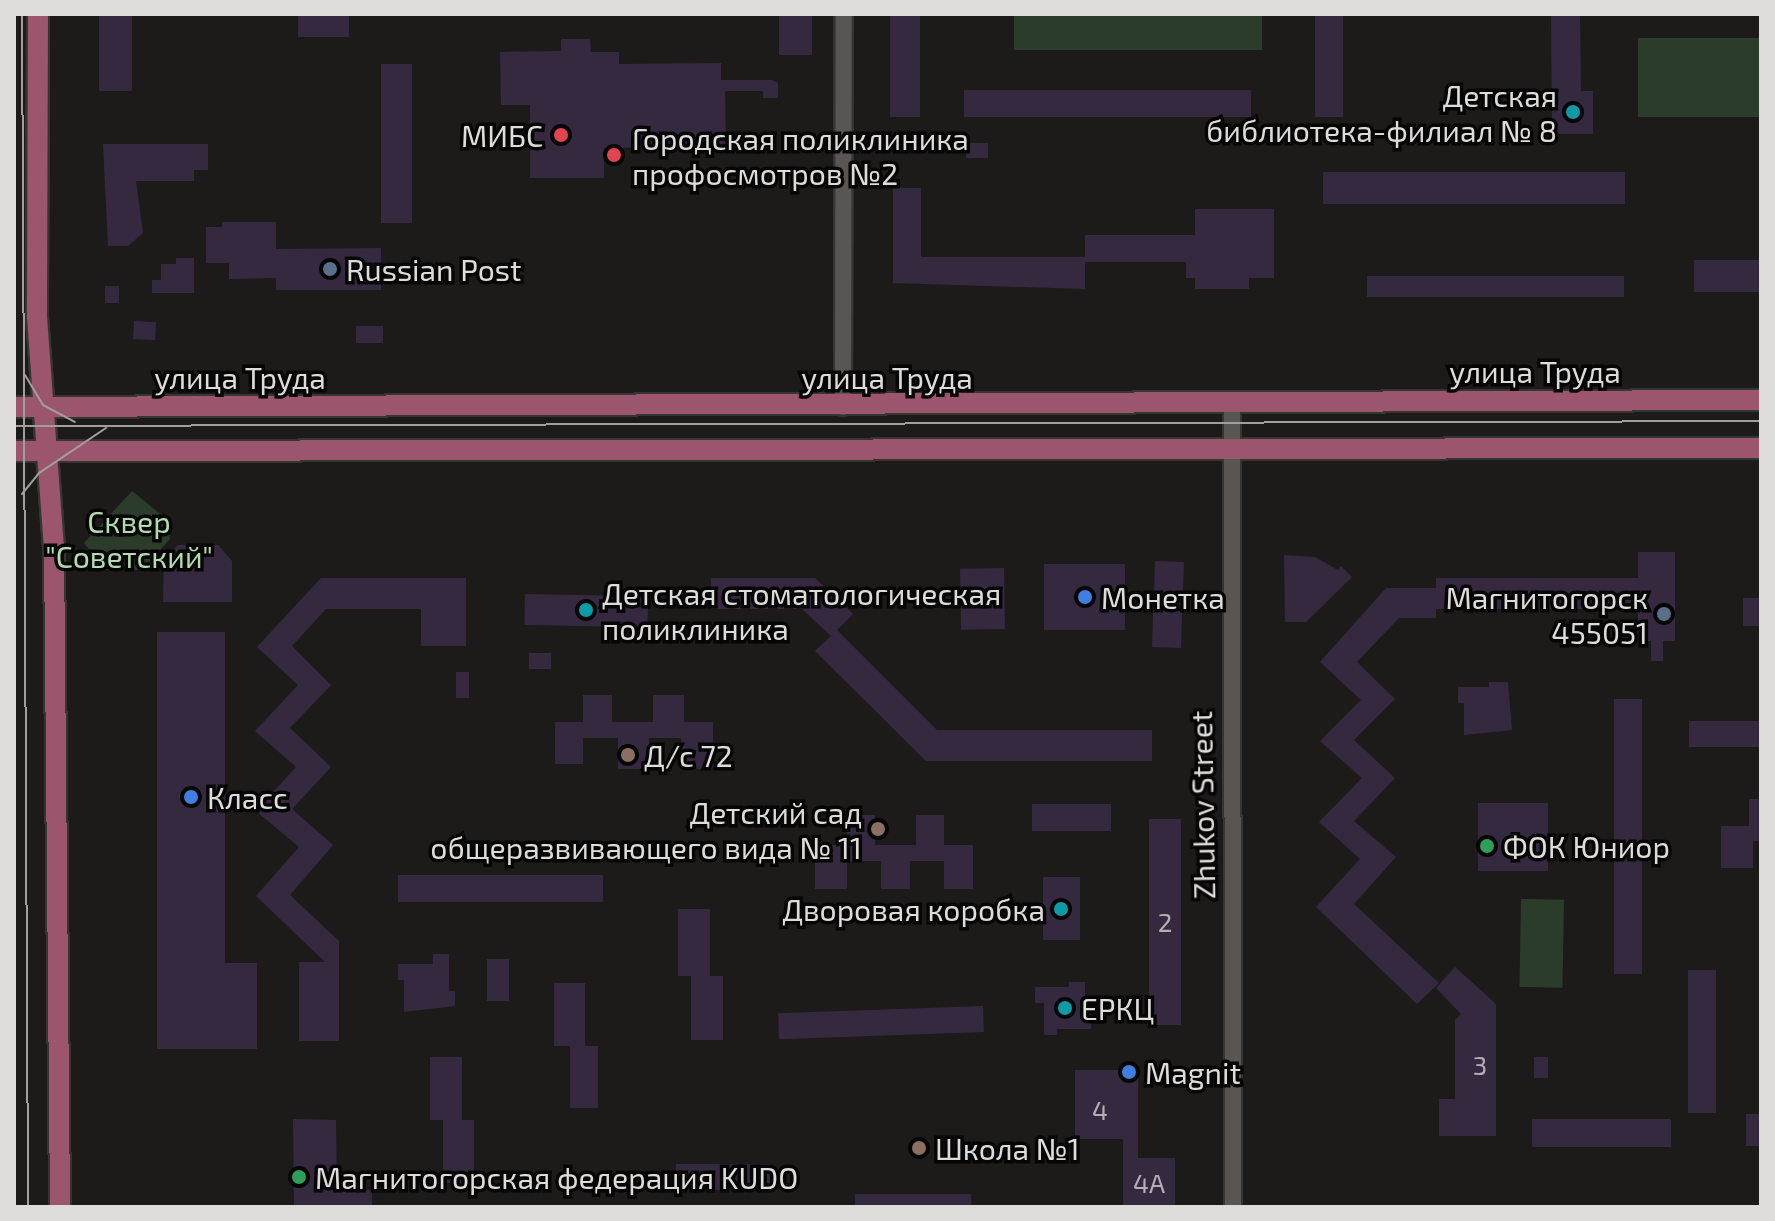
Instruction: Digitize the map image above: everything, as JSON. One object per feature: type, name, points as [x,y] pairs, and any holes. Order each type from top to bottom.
[{"type":"main road","points":[[38,14],[37,317],[55,586],[60,1207]]},
{"type":"main road","name":"улица Труда","points":[[14,407],[843,407],[1761,400]]},
{"type":"main road","points":[[14,451],[1230,452],[1761,448]]},
{"type":"street","points":[[843,407],[844,14]]},
{"type":"street","name":"Zhukov Street","points":[[1232,402],[1233,1207]]},
{"type":"green space","points":[[1014,16],[1262,16],[1262,50],[1014,50]]},
{"type":"green space","points":[[1638,38],[1761,38],[1761,117],[1638,117]]},
{"type":"green space","name":"Сквер \"Советский\"","points":[[132,491],[169,521],[170,539],[142,570],[105,570],[84,543]]},
{"type":"green space","points":[[1521,899],[1564,900],[1562,988],[1519,987]]},
{"type":"building","points":[[99,14],[132,14],[132,91],[99,91]]},
{"type":"building","points":[[298,14],[349,14],[349,37],[298,37]]},
{"type":"building","points":[[779,14],[812,14],[812,55],[779,55]]},
{"type":"building","points":[[890,14],[920,14],[920,117],[890,117]]},
{"type":"building","points":[[1315,14],[1343,14],[1343,117],[1315,117]]},
{"type":"building","points":[[1551,14],[1580,14],[1581,91],[1593,91],[1593,134],[1552,134]]},
{"type":"building","points":[[561,39],[590,39],[591,52],[619,52],[619,64],[721,63],[721,80],[772,80],[778,83],[778,98],[763,98],[763,91],[725,91],[726,147],[604,148],[604,178],[530,178],[530,105],[501,105],[500,52],[561,51]]},
{"type":"building","points":[[381,64],[412,64],[412,223],[381,223]]},
{"type":"building","points":[[964,90],[1251,90],[1251,117],[964,117]]},
{"type":"building","points":[[966,143],[988,143],[988,158],[966,158]]},
{"type":"building","points":[[103,144],[208,144],[208,170],[194,170],[194,181],[136,181],[143,233],[128,246],[108,246]]},
{"type":"building","points":[[1323,172],[1625,172],[1625,204],[1323,204]]},
{"type":"building","points":[[893,188],[921,188],[921,257],[1085,257],[1085,235],[1195,235],[1195,209],[1274,209],[1274,278],[1249,278],[1249,289],[1195,289],[1195,278],[1186,278],[1186,262],[1085,262],[1085,289],[893,283]]},
{"type":"building","points":[[222,222],[276,222],[276,249],[381,248],[381,290],[276,290],[276,278],[229,279],[229,263],[206,263],[206,227],[222,227]]},
{"type":"building","points":[[176,258],[194,258],[194,293],[152,293],[152,280],[161,280],[161,264],[176,264]]},
{"type":"building","points":[[1694,260],[1761,260],[1761,292],[1694,292]]},
{"type":"building","points":[[1367,276],[1624,276],[1624,297],[1367,297]]},
{"type":"building","points":[[105,286],[119,286],[119,303],[105,303]]},
{"type":"building","points":[[134,321],[156,322],[155,340],[133,339]]},
{"type":"building","points":[[356,326],[383,326],[383,343],[356,343]]},
{"type":"building","points":[[178,545],[218,545],[232,561],[232,602],[163,602],[164,560]]},
{"type":"building","points":[[1638,552],[1675,552],[1675,641],[1663,641],[1663,661],[1651,661],[1651,641],[1638,641],[1638,609],[1436,609],[1436,618],[1399,618],[1357,662],[1395,699],[1354,740],[1395,778],[1354,821],[1396,857],[1354,904],[1439,983],[1417,1004],[1316,907],[1360,859],[1319,822],[1362,778],[1320,741],[1361,700],[1320,662],[1386,588],[1436,588],[1436,578],[1638,578]]},
{"type":"building","points":[[1284,555],[1315,557],[1338,570],[1341,566],[1352,577],[1306,622],[1285,622]]},
{"type":"building","points":[[1155,561],[1184,562],[1181,648],[1152,647]]},
{"type":"building","name":"Монетка","points":[[1044,564],[1125,564],[1125,630],[1044,630]]},
{"type":"building","points":[[1004,568],[1005,629],[961,630],[960,569]]},
{"type":"building","points":[[321,578],[466,578],[466,646],[421,646],[421,609],[326,609],[292,646],[331,685],[290,728],[331,767],[292,809],[333,845],[290,895],[339,941],[339,1041],[299,1041],[299,962],[325,962],[256,896],[299,847],[256,811],[296,767],[255,731],[298,685],[257,647]]},
{"type":"building","points":[[711,578],[815,578],[853,614],[837,630],[937,730],[1152,730],[1152,761],[926,761],[815,651],[831,636],[802,609],[711,609]]},
{"type":"building","name":"Детская стоматологическая поликлиника","points":[[525,594],[648,596],[647,627],[524,625]]},
{"type":"building","points":[[1743,598],[1761,598],[1761,626],[1743,626]]},
{"type":"building","name":"Класс","points":[[157,632],[225,632],[225,963],[257,963],[257,1049],[157,1049]]},
{"type":"building","points":[[529,653],[551,653],[551,669],[529,669]]},
{"type":"building","points":[[456,672],[469,672],[469,698],[456,698]]},
{"type":"building","points":[[1489,682],[1508,682],[1512,730],[1464,735],[1464,703],[1458,703],[1458,687],[1489,687]]},
{"type":"building","points":[[583,695],[612,695],[612,722],[653,722],[653,695],[684,695],[684,722],[713,722],[713,769],[681,769],[681,738],[649,738],[649,769],[618,769],[618,738],[583,738],[583,764],[555,764],[555,722],[583,722]]},
{"type":"building","points":[[1614,699],[1642,699],[1642,974],[1614,974]]},
{"type":"building","points":[[1689,721],[1761,721],[1761,747],[1689,747]]},
{"type":"building","points":[[1749,799],[1761,799],[1761,841],[1753,841],[1753,868],[1721,868],[1721,826],[1749,826]]},
{"type":"building","points":[[1478,803],[1548,803],[1548,871],[1478,871]]},
{"type":"building","points":[[1032,804],[1111,804],[1111,831],[1032,831]]},
{"type":"building","points":[[847,815],[875,815],[875,845],[916,845],[916,815],[944,815],[944,845],[973,845],[973,889],[944,889],[944,861],[910,861],[910,889],[881,889],[881,861],[847,861],[847,889],[815,889],[815,845],[847,845]]},
{"type":"building","points":[[1149,819],[1181,819],[1181,1025],[1149,1025]]},
{"type":"building","points":[[398,875],[603,875],[603,902],[398,902]]},
{"type":"building","name":"Дворовая коробка","points":[[1043,877],[1080,877],[1080,940],[1043,940]]},
{"type":"building","points":[[678,909],[710,909],[710,976],[723,976],[723,1040],[691,1040],[691,976],[678,976]]},
{"type":"building","points":[[433,954],[449,954],[449,991],[455,991],[455,1006],[404,1012],[404,980],[398,980],[398,964],[433,964]]},
{"type":"building","points":[[487,959],[509,959],[509,1001],[487,1001]]},
{"type":"building","points":[[1455,967],[1496,1004],[1496,1136],[1439,1136],[1439,1099],[1455,1099],[1455,1020],[1461,1014],[1436,988]]},
{"type":"building","points":[[1688,970],[1716,970],[1716,1113],[1688,1113]]},
{"type":"building","name":"ЕРКЦ","points":[[1069,982],[1085,982],[1085,1013],[1091,1013],[1091,1029],[1057,1029],[1057,1035],[1044,1035],[1044,1003],[1035,1003],[1035,987],[1069,987]]},
{"type":"building","points":[[554,983],[585,983],[585,1046],[598,1046],[598,1108],[570,1108],[570,1046],[554,1046]]},
{"type":"building","points":[[983,1006],[984,1032],[779,1039],[778,1013]]},
{"type":"building","points":[[430,1057],[462,1057],[462,1120],[474,1120],[474,1183],[443,1183],[443,1120],[430,1120]]},
{"type":"building","points":[[1534,1057],[1548,1057],[1548,1078],[1534,1078]]},
{"type":"building","points":[[1075,1070],[1138,1070],[1138,1158],[1175,1158],[1175,1207],[1123,1207],[1123,1139],[1075,1139]]},
{"type":"building","points":[[1746,1114],[1761,1114],[1761,1146],[1746,1146]]},
{"type":"building","points":[[293,1119],[336,1120],[337,1190],[372,1190],[372,1207],[294,1207]]},
{"type":"building","points":[[1532,1119],[1671,1119],[1671,1147],[1532,1147]]},
{"type":"building","points":[[676,1164],[770,1164],[770,1190],[676,1190]]},
{"type":"building","points":[[855,1194],[971,1194],[971,1207],[855,1207]]},
{"type":"tram line","points":[[22,14],[28,1207]]},
{"type":"tram line","points":[[25,375],[43,405],[75,422]]},
{"type":"tram line","points":[[14,426],[1761,421]]},
{"type":"tram line","points":[[22,494],[39,473],[106,428]]},
{"type":"place","name":"Детская библиотека-филиал № 8","points":[[1573,112]]},
{"type":"place","name":"МИБС","points":[[561,135]]},
{"type":"place","name":"Городская поликлиника профосмотров №2","points":[[614,155]]},
{"type":"place","name":"Russian Post","points":[[330,269]]},
{"type":"place","name":"Монетка","points":[[1085,597]]},
{"type":"place","name":"Детская стоматологическая поликлиника","points":[[586,610]]},
{"type":"place","name":"Магнитогорск 455051","points":[[1664,614]]},
{"type":"place","name":"Д/с 72","points":[[628,755]]},
{"type":"place","name":"Класс","points":[[191,797]]},
{"type":"place","name":"Детский сад общеразвивающего вида № 11","points":[[878,829]]},
{"type":"place","name":"ФОК Юниор","points":[[1487,846]]},
{"type":"place","name":"Дворовая коробка","points":[[1061,909]]},
{"type":"place","name":"ЕРКЦ","points":[[1065,1008]]},
{"type":"place","name":"Magnit","points":[[1129,1072]]},
{"type":"place","name":"Школа №1","points":[[919,1148]]},
{"type":"place","name":"Магнитогорская федерация KUDO","points":[[299,1177]]}]
